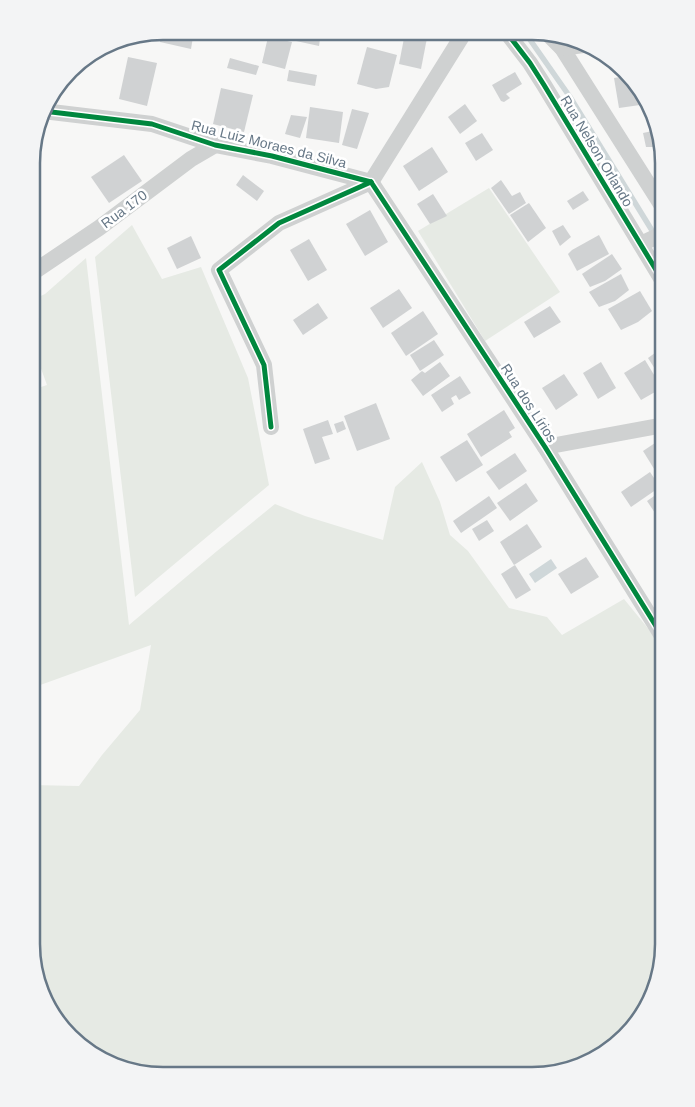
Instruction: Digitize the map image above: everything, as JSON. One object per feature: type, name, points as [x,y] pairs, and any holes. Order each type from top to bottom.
[{"type":"street","points":[[271,426],[264,364],[219,270],[279,223],[371,182],[460,40]]},
{"type":"street","name":"Rua Nelson Orlando","points":[[512,40],[530,63],[655,268]]},
{"type":"street","name":"Rua Nelson Orlando","points":[[557,43],[562,48],[655,195]]},
{"type":"street","points":[[562,48],[572,47]]},
{"type":"street","name":"Rua Luiz Moraes da Silva","points":[[52,112],[152,124],[215,145],[272,156],[371,182]]},
{"type":"street","name":"Rua 170","points":[[40,268],[98,228],[191,159],[215,145]]},
{"type":"street","name":"Rua dos Lírios","points":[[371,182],[545,448],[655,625]]},
{"type":"street","points":[[641,244],[655,237]]},
{"type":"street","points":[[545,448],[655,427]]},
{"type":"shaded area","points":[[489,188],[560,292],[485,341],[418,231]]},
{"type":"shaded area","points":[[132,225],[162,279],[201,267],[248,378],[269,485],[135,597],[95,257]]},
{"type":"shaded area","points":[[86,258],[129,625],[275,504],[305,516],[383,540],[395,487],[422,462],[440,502],[450,535],[468,551],[509,608],[547,617],[562,635],[624,599],[655,637],[655,952],[651,976],[639,1006],[630,1019],[607,1042],[579,1058],[556,1065],[540,1067],[163,1067],[131,1063],[101,1051],[88,1042],[65,1019],[49,991],[42,968],[40,952],[40,785],[79,786],[140,710],[151,645],[40,685],[40,387],[47,385],[40,366],[40,296]]},
{"type":"shaded area","points":[[551,559],[557,568],[535,583],[529,574]]},
{"type":"building","points":[[160,40],[192,40],[191,49],[160,42]]},
{"type":"building","points":[[267,40],[292,42],[285,69],[262,63]]},
{"type":"building","points":[[296,40],[320,40],[319,46]]},
{"type":"building","points":[[404,40],[427,40],[421,69],[399,64]]},
{"type":"building","points":[[367,47],[397,55],[389,87],[376,89],[357,84]]},
{"type":"building","points":[[128,57],[157,63],[147,106],[119,99]]},
{"type":"building","points":[[230,58],[259,66],[256,75],[227,68]]},
{"type":"building","points":[[289,70],[317,75],[315,86],[287,81]]},
{"type":"building","points":[[515,72],[522,84],[506,94],[510,98],[504,102],[501,101],[492,85]]},
{"type":"building","points":[[620,77],[630,88],[640,105],[619,108],[614,78]]},
{"type":"building","points":[[221,88],[253,95],[244,132],[213,124]]},
{"type":"building","points":[[465,104],[477,121],[460,134],[448,117]]},
{"type":"building","points":[[310,107],[343,112],[339,143],[306,138]]},
{"type":"building","points":[[352,109],[369,113],[357,149],[342,145]]},
{"type":"building","points":[[291,115],[307,117],[300,138],[285,134]]},
{"type":"building","points":[[651,131],[654,147],[646,147],[643,133]]},
{"type":"building","points":[[482,133],[493,150],[476,161],[465,143]]},
{"type":"building","points":[[432,147],[448,172],[419,191],[403,166]]},
{"type":"building","points":[[124,155],[142,181],[109,203],[91,177]]},
{"type":"building","points":[[243,175],[264,191],[257,201],[236,185]]},
{"type":"building","points":[[501,180],[512,196],[520,192],[526,203],[509,214],[491,188]]},
{"type":"building","points":[[583,191],[589,200],[573,210],[567,201]]},
{"type":"building","points":[[433,194],[447,216],[430,224],[417,204]]},
{"type":"building","points":[[529,203],[546,228],[528,242],[510,215]]},
{"type":"building","points":[[370,210],[388,242],[365,256],[346,224]]},
{"type":"building","points":[[563,225],[571,237],[560,246],[552,231]]},
{"type":"building","points":[[599,235],[609,254],[577,271],[568,254]]},
{"type":"building","points":[[191,236],[201,258],[177,269],[167,248]]},
{"type":"building","points":[[309,239],[327,270],[308,281],[290,250]]},
{"type":"building","points":[[612,254],[622,269],[605,281],[590,287],[582,274]]},
{"type":"building","points":[[621,274],[629,290],[615,301],[599,307],[589,292]]},
{"type":"building","points":[[399,289],[412,308],[383,328],[370,308]]},
{"type":"building","points":[[640,291],[652,311],[638,322],[621,330],[608,309]]},
{"type":"building","points":[[318,303],[328,318],[303,335],[293,320]]},
{"type":"building","points":[[550,306],[561,322],[534,338],[524,322]]},
{"type":"building","points":[[423,311],[438,334],[406,356],[391,333]]},
{"type":"building","points":[[434,340],[444,355],[420,371],[410,355]]},
{"type":"building","points":[[655,353],[655,369],[648,358]]},
{"type":"building","points":[[645,360],[655,376],[655,392],[641,400],[624,373]]},
{"type":"building","points":[[440,362],[450,376],[423,396],[411,380],[422,371],[425,373]]},
{"type":"building","points":[[601,362],[616,388],[598,399],[583,373]]},
{"type":"building","points":[[564,374],[578,395],[556,410],[542,388]]},
{"type":"building","points":[[460,376],[471,393],[459,400],[456,395],[451,398],[454,404],[442,412],[431,395]]},
{"type":"building","points":[[376,403],[390,439],[357,451],[344,416]]},
{"type":"building","points":[[504,410],[515,428],[509,432],[512,437],[481,457],[467,434]]},
{"type":"building","points":[[328,420],[333,434],[322,437],[330,459],[315,464],[303,429]]},
{"type":"building","points":[[343,421],[346,429],[337,433],[334,424]]},
{"type":"building","points":[[467,440],[483,465],[456,482],[440,457]]},
{"type":"building","points":[[655,443],[655,470],[643,451]]},
{"type":"building","points":[[515,453],[527,471],[499,490],[486,472]]},
{"type":"building","points":[[650,472],[655,480],[655,490],[631,507],[621,492]]},
{"type":"building","points":[[526,483],[538,501],[510,521],[497,503]]},
{"type":"building","points":[[655,495],[655,513],[647,501]]},
{"type":"building","points":[[489,496],[497,508],[461,533],[453,521]]},
{"type":"building","points":[[487,520],[494,531],[479,541],[472,529]]},
{"type":"building","points":[[527,524],[542,547],[514,565],[500,542]]},
{"type":"building","points":[[586,557],[599,577],[571,594],[558,574]]},
{"type":"building","points":[[515,565],[531,590],[516,599],[501,574]]},
{"type":"waterway","points":[[530,40],[570,97],[655,235]]},
{"type":"cycle path","points":[[512,40],[544,85],[655,268]]},
{"type":"cycle path","points":[[52,112],[152,124],[215,145],[272,156],[371,182]]},
{"type":"cycle path","points":[[371,182],[545,447],[655,624]]},
{"type":"cycle path","points":[[271,427],[264,365],[219,270],[279,223],[371,182]]}]
